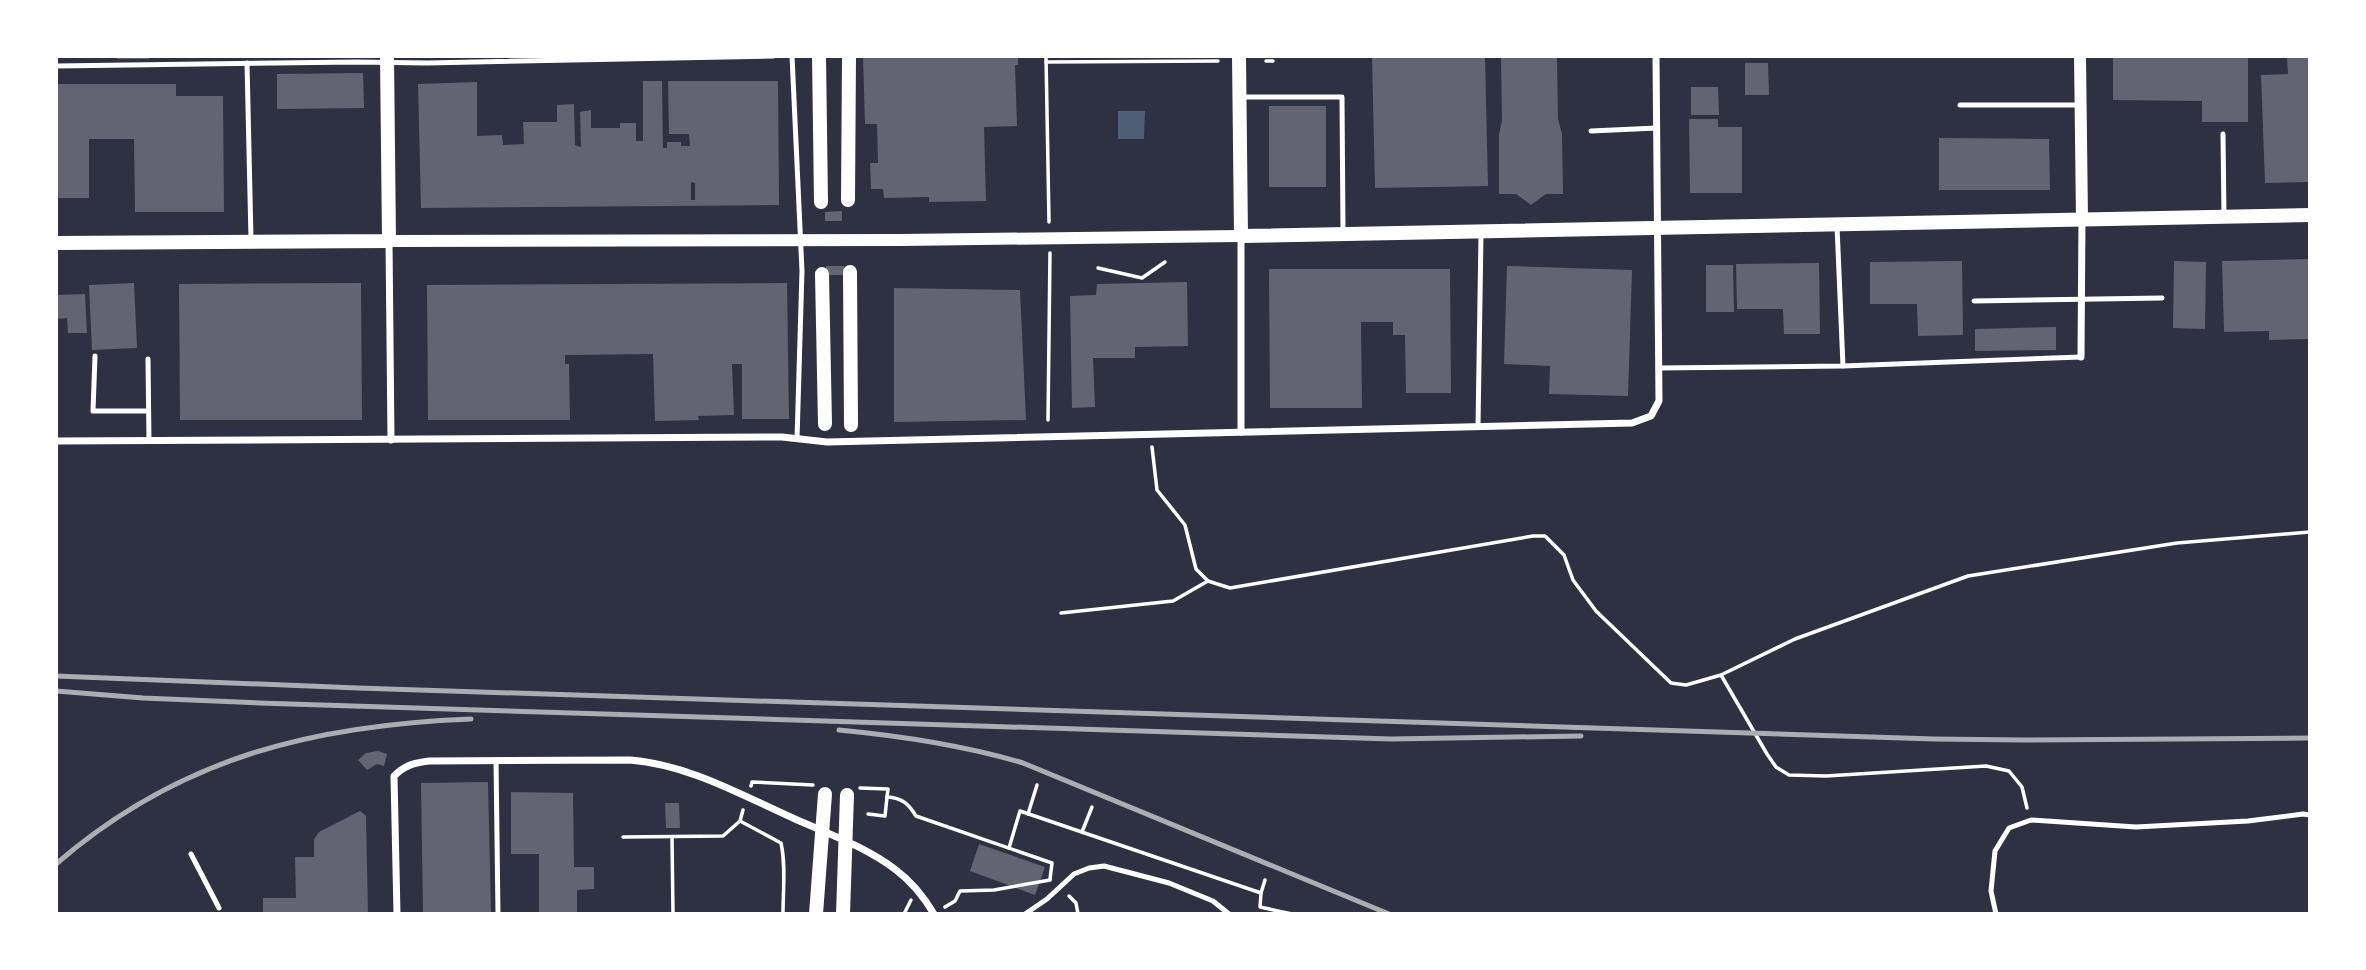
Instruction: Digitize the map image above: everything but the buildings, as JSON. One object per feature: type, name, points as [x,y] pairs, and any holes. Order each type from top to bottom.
[{"type":"main road","points":[[819,56],[821,201]]},
{"type":"main road","points":[[848,200],[849,56]]},
{"type":"main road","points":[[1240,56],[1241,236],[2310,215]]},
{"type":"main road","points":[[56,243],[389,241],[387,59]]},
{"type":"main road","points":[[850,272],[851,425]]},
{"type":"main road","points":[[822,274],[825,424]]},
{"type":"main road","points":[[816,914],[825,794]]},
{"type":"main road","points":[[843,914],[847,795]]},
{"type":"street","points":[[56,441],[797,439],[827,442],[1632,423],[1651,416],[1659,401],[1656,56]]},
{"type":"street","points":[[2080,56],[2081,357]]},
{"type":"street","points":[[391,440],[389,241],[802,241],[1241,236],[1241,432]]},
{"type":"street","points":[[397,914],[394,776],[412,763],[496,760],[630,760],[654,762],[696,774],[861,849],[898,871],[920,892],[934,914]]},
{"type":"lane","points":[[56,66],[387,59],[774,56]]},
{"type":"lane","points":[[792,56],[802,241],[797,439]]},
{"type":"lane","points":[[247,63],[251,242]]},
{"type":"lane","points":[[1240,97],[1342,97],[1343,234]]},
{"type":"lane","points":[[1960,105],[2081,105]]},
{"type":"lane","points":[[1591,131],[1657,128]]},
{"type":"lane","points":[[2223,134],[2224,217]]},
{"type":"lane","points":[[1837,224],[1843,366]]},
{"type":"lane","points":[[1478,427],[1481,232]]},
{"type":"lane","points":[[1974,301],[2162,298]]},
{"type":"lane","points":[[95,356],[93,411],[148,411]]},
{"type":"lane","points":[[1658,368],[1843,366],[2081,357]]},
{"type":"lane","points":[[148,359],[149,441]]},
{"type":"lane","points":[[496,760],[498,914]]},
{"type":"lane","points":[[1996,914],[1991,891],[1995,850],[2009,828],[2031,820],[2136,827],[2310,815]]},
{"type":"lane","points":[[191,854],[219,908]]},
{"type":"lane","points":[[1025,914],[1047,899],[1074,874],[1090,867],[1104,866],[1169,883],[1213,901],[1229,914]]},
{"type":"path","points":[[1046,56],[1049,230]]},
{"type":"path","points":[[1046,62],[1218,61]]},
{"type":"path","points":[[1266,61],[1273,61]]},
{"type":"path","points":[[1048,419],[1050,251]]},
{"type":"path","points":[[1098,268],[1142,278],[1165,262]]},
{"type":"path","points":[[1151,434],[1157,490],[1185,525],[1196,569],[1208,580],[1230,588],[1545,536],[1564,555],[1573,580],[1596,611],[1671,684],[1686,685],[1721,674],[1795,639],[1968,576],[2178,543],[2310,532]]},
{"type":"path","points":[[1061,613],[1172,601],[1208,580]]},
{"type":"path","points":[[1721,674],[1766,754],[1776,767],[1789,775],[1826,776],[1986,766],[2009,771],[2022,787],[2031,820]]},
{"type":"path","points":[[1028,814],[1037,785]]},
{"type":"path","points":[[868,814],[885,816],[887,797]]},
{"type":"path","points":[[1082,832],[1092,807]]},
{"type":"path","points":[[1009,848],[1020,811],[1261,893]]},
{"type":"path","points":[[740,821],[781,843],[785,859],[782,872],[783,914]]},
{"type":"path","points":[[672,837],[673,914]]},
{"type":"path","points":[[934,914],[955,901],[960,891],[993,890],[1050,880]]},
{"type":"path","points":[[1265,880],[1260,907],[1292,914]]},
{"type":"water","points":[[1118,111],[1145,111],[1144,139],[1118,139]]},
{"type":"railway","points":[[56,676],[1934,739],[2310,738]]},
{"type":"railway","points":[[56,691],[259,703],[1391,739],[1581,736]]},
{"type":"railway","points":[[56,864],[102,828],[150,797],[199,773],[250,754],[357,729],[471,719]]},
{"type":"railway","points":[[839,730],[932,742],[1023,763],[1389,914]]}]
